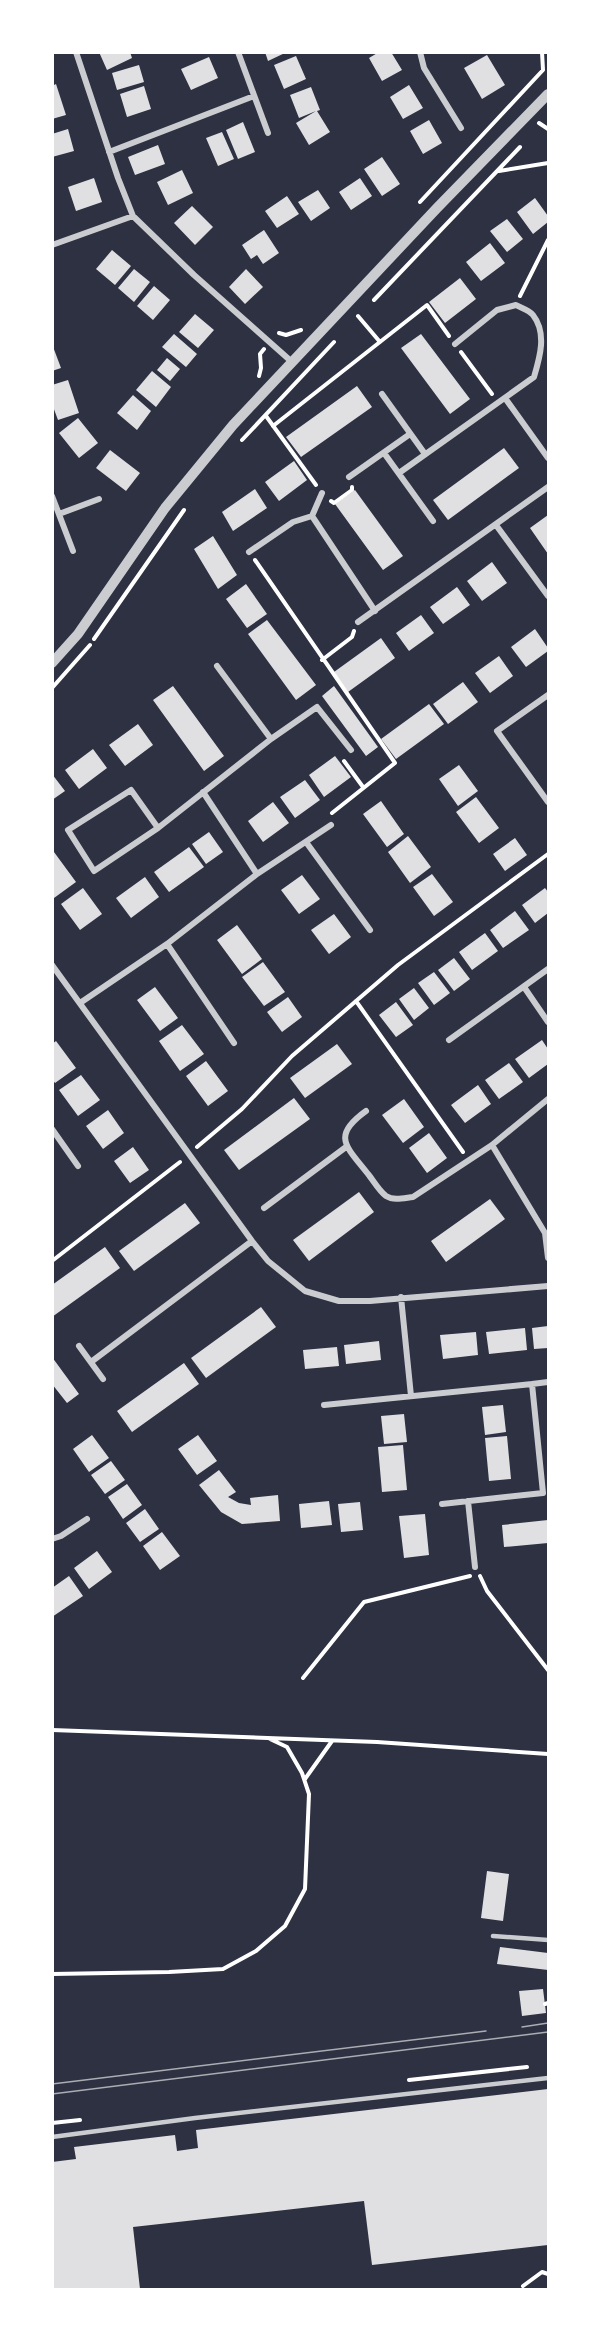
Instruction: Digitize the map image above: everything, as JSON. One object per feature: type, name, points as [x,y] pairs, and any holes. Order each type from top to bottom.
[{"type":"street","points":[[76,52],[109,152],[134,216],[194,275],[292,362]]},
{"type":"street","points":[[238,52],[268,133]]},
{"type":"street","points":[[420,52],[424,68],[461,128]]},
{"type":"street","points":[[52,663],[78,634],[165,508],[197,468],[292,362],[516,125],[549,94]]},
{"type":"street","points":[[109,152],[254,96]]},
{"type":"street","points":[[52,245],[134,216]]},
{"type":"street","points":[[399,473],[534,376],[540,358],[541,334],[532,313],[516,305],[497,310],[455,344]]},
{"type":"street","points":[[382,394],[425,454]]},
{"type":"street","points":[[505,398],[549,458]]},
{"type":"street","points":[[349,477],[410,434]]},
{"type":"street","points":[[384,453],[433,522]]},
{"type":"street","points":[[358,622],[549,487]]},
{"type":"street","points":[[249,552],[293,522],[312,516],[322,493]]},
{"type":"street","points":[[52,496],[73,551]]},
{"type":"street","points":[[59,514],[99,499]]},
{"type":"street","points":[[312,516],[375,611]]},
{"type":"street","points":[[496,525],[549,596]]},
{"type":"street","points":[[217,666],[271,739]]},
{"type":"street","points":[[549,695],[497,731],[549,802]]},
{"type":"street","points":[[158,828],[131,790],[68,830],[94,871],[158,828],[271,739],[317,707],[351,750]]},
{"type":"street","points":[[203,792],[257,874]]},
{"type":"street","points":[[80,1003],[167,944],[257,874],[331,825]]},
{"type":"street","points":[[306,842],[370,930]]},
{"type":"street","points":[[167,944],[234,1043]]},
{"type":"street","points":[[52,965],[252,1241],[268,1261],[304,1291],[339,1301],[370,1301],[549,1286]]},
{"type":"street","points":[[449,1040],[549,969]]},
{"type":"street","points":[[524,987],[549,1022]]},
{"type":"street","points":[[366,1111],[349,1123],[345,1135],[346,1147],[386,1196],[399,1199],[413,1197],[492,1145],[549,1099]]},
{"type":"street","points":[[52,1129],[78,1166]]},
{"type":"street","points":[[492,1145],[545,1233],[549,1258]]},
{"type":"street","points":[[264,1208],[346,1147]]},
{"type":"street","points":[[91,1362],[252,1241]]},
{"type":"street","points":[[401,1297],[411,1396]]},
{"type":"street","points":[[79,1346],[103,1379]]},
{"type":"street","points":[[324,1405],[549,1382]]},
{"type":"street","points":[[442,1504],[543,1493],[532,1384]]},
{"type":"street","points":[[468,1501],[475,1566]]},
{"type":"street","points":[[52,1539],[61,1536],[87,1518]]},
{"type":"lane","points":[[493,1936],[549,1940]]},
{"type":"lane","points":[[52,2137],[218,2115],[549,2078]]},
{"type":"path","points":[[533,132],[540,124]]},
{"type":"path","points":[[350,324],[526,140]]},
{"type":"path","points":[[498,171],[549,163]]},
{"type":"path","points":[[516,305],[549,240]]},
{"type":"path","points":[[273,426],[427,305],[498,402]]},
{"type":"path","points":[[358,316],[380,342]]},
{"type":"path","points":[[241,441],[335,341]]},
{"type":"path","points":[[266,416],[322,493],[334,503],[352,490],[349,477]]},
{"type":"path","points":[[180,517],[185,509]]},
{"type":"path","points":[[249,552],[395,763],[322,819]]},
{"type":"path","points":[[322,660],[352,637],[358,622]]},
{"type":"path","points":[[351,750],[342,757],[363,787]]},
{"type":"path","points":[[331,812],[337,821],[331,825]]},
{"type":"path","points":[[52,1261],[189,1154],[242,1109],[292,1056],[398,965],[549,854]]},
{"type":"path","points":[[356,1001],[469,1160]]},
{"type":"path","points":[[303,1678],[364,1602],[479,1574],[487,1591],[549,1670]]},
{"type":"path","points":[[52,1730],[332,1740],[549,1754]]},
{"type":"path","points":[[52,1974],[223,1969],[256,1951],[285,1926],[304,1889],[309,1794],[287,1747],[267,1738]]},
{"type":"path","points":[[304,1780],[332,1740]]},
{"type":"path","points":[[523,2286],[542,2272],[549,2274]]},
{"type":"building","points":[[99,52],[130,52],[132,58],[107,70]]},
{"type":"building","points":[[265,52],[287,52],[268,61]]},
{"type":"building","points":[[379,52],[391,52],[402,70],[382,81],[369,58]]},
{"type":"building","points":[[487,55],[505,85],[482,99],[464,68]]},
{"type":"building","points":[[296,56],[306,79],[284,89],[274,65]]},
{"type":"building","points":[[209,57],[218,78],[191,90],[181,69]]},
{"type":"building","points":[[139,65],[144,82],[117,90],[112,73]]},
{"type":"building","points":[[56,84],[66,115],[52,119],[52,86]]},
{"type":"building","points":[[409,85],[423,108],[403,119],[390,97]]},
{"type":"building","points":[[144,86],[151,109],[127,117],[120,94]]},
{"type":"building","points":[[311,87],[320,110],[317,111],[330,132],[309,145],[296,123],[316,111],[299,118],[290,95]]},
{"type":"building","points":[[429,120],[442,143],[423,154],[410,131]]},
{"type":"building","points":[[243,122],[255,152],[238,159],[226,130]]},
{"type":"building","points":[[68,129],[74,151],[52,157],[52,134]]},
{"type":"building","points":[[222,132],[234,159],[218,166],[206,138]]},
{"type":"building","points":[[158,145],[165,164],[135,175],[128,157]]},
{"type":"building","points":[[382,157],[400,184],[382,196],[364,169]]},
{"type":"building","points":[[182,170],[193,193],[168,205],[157,182]]},
{"type":"building","points":[[94,178],[102,202],[76,211],[68,187]]},
{"type":"building","points":[[360,178],[372,196],[351,210],[339,192]]},
{"type":"building","points":[[318,190],[330,208],[311,221],[298,202]]},
{"type":"building","points":[[287,196],[299,214],[277,228],[265,211]]},
{"type":"building","points":[[535,198],[548,216],[548,222],[533,234],[517,212]]},
{"type":"building","points":[[192,206],[213,227],[195,245],[174,223]]},
{"type":"building","points":[[507,219],[523,239],[507,252],[490,231]]},
{"type":"building","points":[[264,230],[279,253],[263,264],[257,255],[251,259],[242,245]]},
{"type":"building","points":[[490,243],[505,263],[481,281],[466,262]]},
{"type":"building","points":[[112,250],[131,266],[115,285],[96,269]]},
{"type":"building","points":[[134,269],[150,282],[134,302],[118,288]]},
{"type":"building","points":[[246,269],[263,287],[245,304],[229,287]]},
{"type":"building","points":[[460,278],[476,299],[445,323],[429,302]]},
{"type":"building","points":[[154,286],[170,300],[153,320],[137,306]]},
{"type":"building","points":[[195,314],[214,330],[198,348],[179,332]]},
{"type":"building","points":[[174,334],[197,354],[186,367],[162,347]]},
{"type":"building","points":[[421,334],[470,399],[450,414],[401,348]]},
{"type":"building","points":[[52,344],[61,368],[52,371]]},
{"type":"building","points":[[167,358],[180,369],[170,381],[157,370]]},
{"type":"building","points":[[152,371],[171,387],[156,407],[136,390]]},
{"type":"building","points":[[68,380],[79,413],[58,420],[52,404],[52,385]]},
{"type":"building","points":[[357,386],[372,407],[301,457],[286,437]]},
{"type":"building","points":[[133,395],[151,411],[137,430],[117,413]]},
{"type":"building","points":[[78,418],[98,443],[79,458],[59,433]]},
{"type":"building","points":[[504,448],[519,468],[448,520],[433,500]]},
{"type":"building","points":[[110,450],[140,473],[126,491],[96,468]]},
{"type":"building","points":[[294,461],[307,480],[279,501],[265,482]]},
{"type":"building","points":[[255,489],[267,508],[233,531],[222,512]]},
{"type":"building","points":[[355,490],[403,556],[383,570],[335,504]]},
{"type":"building","points":[[548,515],[548,554],[530,528]]},
{"type":"building","points":[[213,536],[237,575],[218,589],[194,549]]},
{"type":"building","points":[[492,562],[507,583],[482,601],[467,581]]},
{"type":"building","points":[[246,584],[267,614],[247,628],[226,599]]},
{"type":"building","points":[[457,587],[470,605],[443,624],[430,607]]},
{"type":"building","points":[[421,615],[434,633],[409,651],[396,633]]},
{"type":"building","points":[[267,620],[316,685],[296,700],[248,634]]},
{"type":"building","points":[[535,629],[548,651],[526,667],[511,647]]},
{"type":"building","points":[[381,638],[395,658],[348,692],[334,672]]},
{"type":"building","points":[[499,656],[513,676],[490,693],[475,673]]},
{"type":"building","points":[[463,682],[478,702],[448,724],[433,704]]},
{"type":"building","points":[[173,686],[224,756],[204,771],[153,700]]},
{"type":"building","points":[[334,686],[378,747],[366,756],[322,696]]},
{"type":"building","points":[[429,704],[444,724],[396,759],[381,739]]},
{"type":"building","points":[[138,724],[153,745],[125,766],[109,745]]},
{"type":"building","points":[[93,749],[107,768],[79,789],[65,770]]},
{"type":"building","points":[[335,756],[351,777],[324,797],[309,775]]},
{"type":"building","points":[[459,765],[478,791],[458,806],[439,779]]},
{"type":"building","points":[[52,774],[65,791],[52,800]]},
{"type":"building","points":[[305,780],[320,800],[295,818],[280,797]]},
{"type":"building","points":[[476,797],[499,828],[479,843],[456,812]]},
{"type":"building","points":[[381,801],[404,834],[387,847],[363,814]]},
{"type":"building","points":[[273,802],[289,823],[263,842],[248,821]]},
{"type":"building","points":[[209,832],[223,852],[206,864],[192,844]]},
{"type":"building","points":[[408,836],[431,867],[410,883],[388,852]]},
{"type":"building","points":[[515,838],[527,855],[505,871],[493,854]]},
{"type":"building","points":[[189,847],[204,867],[169,892],[154,872]]},
{"type":"building","points":[[54,852],[76,882],[54,898],[52,853]]},
{"type":"building","points":[[432,874],[453,902],[434,916],[413,887]]},
{"type":"building","points":[[302,875],[320,899],[299,914],[281,890]]},
{"type":"building","points":[[145,877],[159,897],[131,918],[116,898]]},
{"type":"building","points":[[83,888],[102,914],[80,930],[61,904]]},
{"type":"building","points":[[545,888],[548,892],[548,913],[535,923],[522,905]]},
{"type":"building","points":[[515,911],[529,930],[503,948],[490,930]]},
{"type":"building","points":[[334,914],[351,937],[329,954],[311,930]]},
{"type":"building","points":[[237,925],[262,959],[242,974],[217,940]]},
{"type":"building","points":[[485,933],[498,951],[472,970],[459,952]]},
{"type":"building","points":[[454,958],[470,979],[454,991],[438,970]]},
{"type":"building","points":[[263,962],[285,992],[264,1006],[242,977]]},
{"type":"building","points":[[434,972],[450,993],[434,1005],[418,983]]},
{"type":"building","points":[[155,987],[178,1018],[160,1031],[137,1000]]},
{"type":"building","points":[[414,988],[429,1008],[414,1020],[399,999]]},
{"type":"building","points":[[288,997],[302,1017],[282,1032],[267,1012]]},
{"type":"building","points":[[396,1002],[413,1025],[396,1037],[379,1015]]},
{"type":"building","points":[[182,1025],[204,1054],[180,1071],[159,1041]]},
{"type":"building","points":[[542,1040],[548,1049],[548,1064],[529,1078],[515,1059]]},
{"type":"building","points":[[56,1041],[76,1068],[55,1083],[52,1079],[52,1044]]},
{"type":"building","points":[[337,1044],[352,1064],[305,1098],[290,1078]]},
{"type":"building","points":[[206,1061],[228,1091],[208,1106],[186,1076]]},
{"type":"building","points":[[509,1063],[523,1082],[499,1099],[485,1080]]},
{"type":"building","points":[[81,1075],[100,1100],[78,1116],[59,1090]]},
{"type":"building","points":[[478,1085],[491,1104],[465,1123],[451,1105]]},
{"type":"building","points":[[294,1098],[310,1119],[239,1170],[224,1150]]},
{"type":"building","points":[[404,1099],[424,1127],[403,1143],[382,1115]]},
{"type":"building","points":[[108,1110],[124,1133],[103,1149],[86,1126]]},
{"type":"building","points":[[429,1133],[447,1158],[427,1173],[409,1148]]},
{"type":"building","points":[[133,1147],[149,1170],[130,1183],[114,1161]]},
{"type":"building","points":[[359,1192],[374,1212],[309,1261],[293,1240]]},
{"type":"building","points":[[490,1199],[505,1219],[446,1262],[431,1241]]},
{"type":"building","points":[[185,1203],[200,1223],[134,1271],[119,1251]]},
{"type":"building","points":[[105,1247],[120,1268],[52,1317],[52,1285]]},
{"type":"building","points":[[261,1307],[276,1327],[206,1378],[191,1358]]},
{"type":"building","points":[[548,1326],[548,1348],[534,1349],[532,1328]]},
{"type":"building","points":[[525,1328],[527,1350],[489,1354],[486,1332]]},
{"type":"building","points":[[476,1332],[478,1355],[443,1359],[440,1335]]},
{"type":"building","points":[[379,1341],[381,1360],[346,1364],[344,1345]]},
{"type":"building","points":[[337,1347],[339,1366],[305,1369],[303,1350]]},
{"type":"building","points":[[52,1357],[79,1394],[67,1403],[52,1384]]},
{"type":"building","points":[[184,1363],[199,1384],[132,1432],[117,1411]]},
{"type":"building","points":[[503,1405],[506,1432],[485,1435],[482,1407]]},
{"type":"building","points":[[404,1414],[407,1442],[384,1444],[381,1416]]},
{"type":"building","points":[[92,1435],[109,1458],[89,1472],[73,1449]]},
{"type":"building","points":[[198,1435],[217,1461],[197,1475],[178,1449]]},
{"type":"building","points":[[507,1436],[511,1479],[489,1481],[485,1438]]},
{"type":"building","points":[[403,1445],[407,1490],[382,1492],[378,1447]]},
{"type":"building","points":[[111,1461],[125,1480],[105,1494],[91,1475]]},
{"type":"building","points":[[219,1470],[236,1492],[228,1497],[239,1503],[251,1505],[250,1498],[278,1495],[280,1521],[242,1524],[221,1512],[199,1485]]},
{"type":"building","points":[[127,1484],[142,1505],[123,1519],[108,1497]]},
{"type":"building","points":[[329,1501],[332,1525],[301,1528],[299,1504]]},
{"type":"building","points":[[360,1502],[363,1530],[341,1532],[338,1504]]},
{"type":"building","points":[[145,1509],[159,1529],[140,1542],[126,1523]]},
{"type":"building","points":[[425,1514],[429,1555],[404,1558],[399,1516]]},
{"type":"building","points":[[548,1520],[548,1543],[504,1547],[502,1525]]},
{"type":"building","points":[[162,1532],[180,1556],[160,1570],[143,1546]]},
{"type":"building","points":[[97,1551],[112,1572],[89,1589],[74,1568]]},
{"type":"building","points":[[69,1576],[83,1596],[52,1617],[52,1588]]},
{"type":"building","points":[[487,1871],[509,1874],[503,1921],[481,1918]]},
{"type":"building","points":[[500,1947],[548,1953],[548,1970],[497,1964]]},
{"type":"building","points":[[543,1989],[546,2013],[522,2016],[519,1991]]},
{"type":"building","points":[[548,2089],[548,2245],[372,2265],[364,2201],[133,2227],[140,2289],[52,2289],[52,2162],[76,2159],[74,2147],[175,2135],[177,2151],[198,2148],[196,2130]]},
{"type":"tram line","points":[[522,2027],[548,2023]]},
{"type":"tram line","points":[[52,2084],[486,2031]]},
{"type":"tram line","points":[[52,2094],[548,2032]]}]
